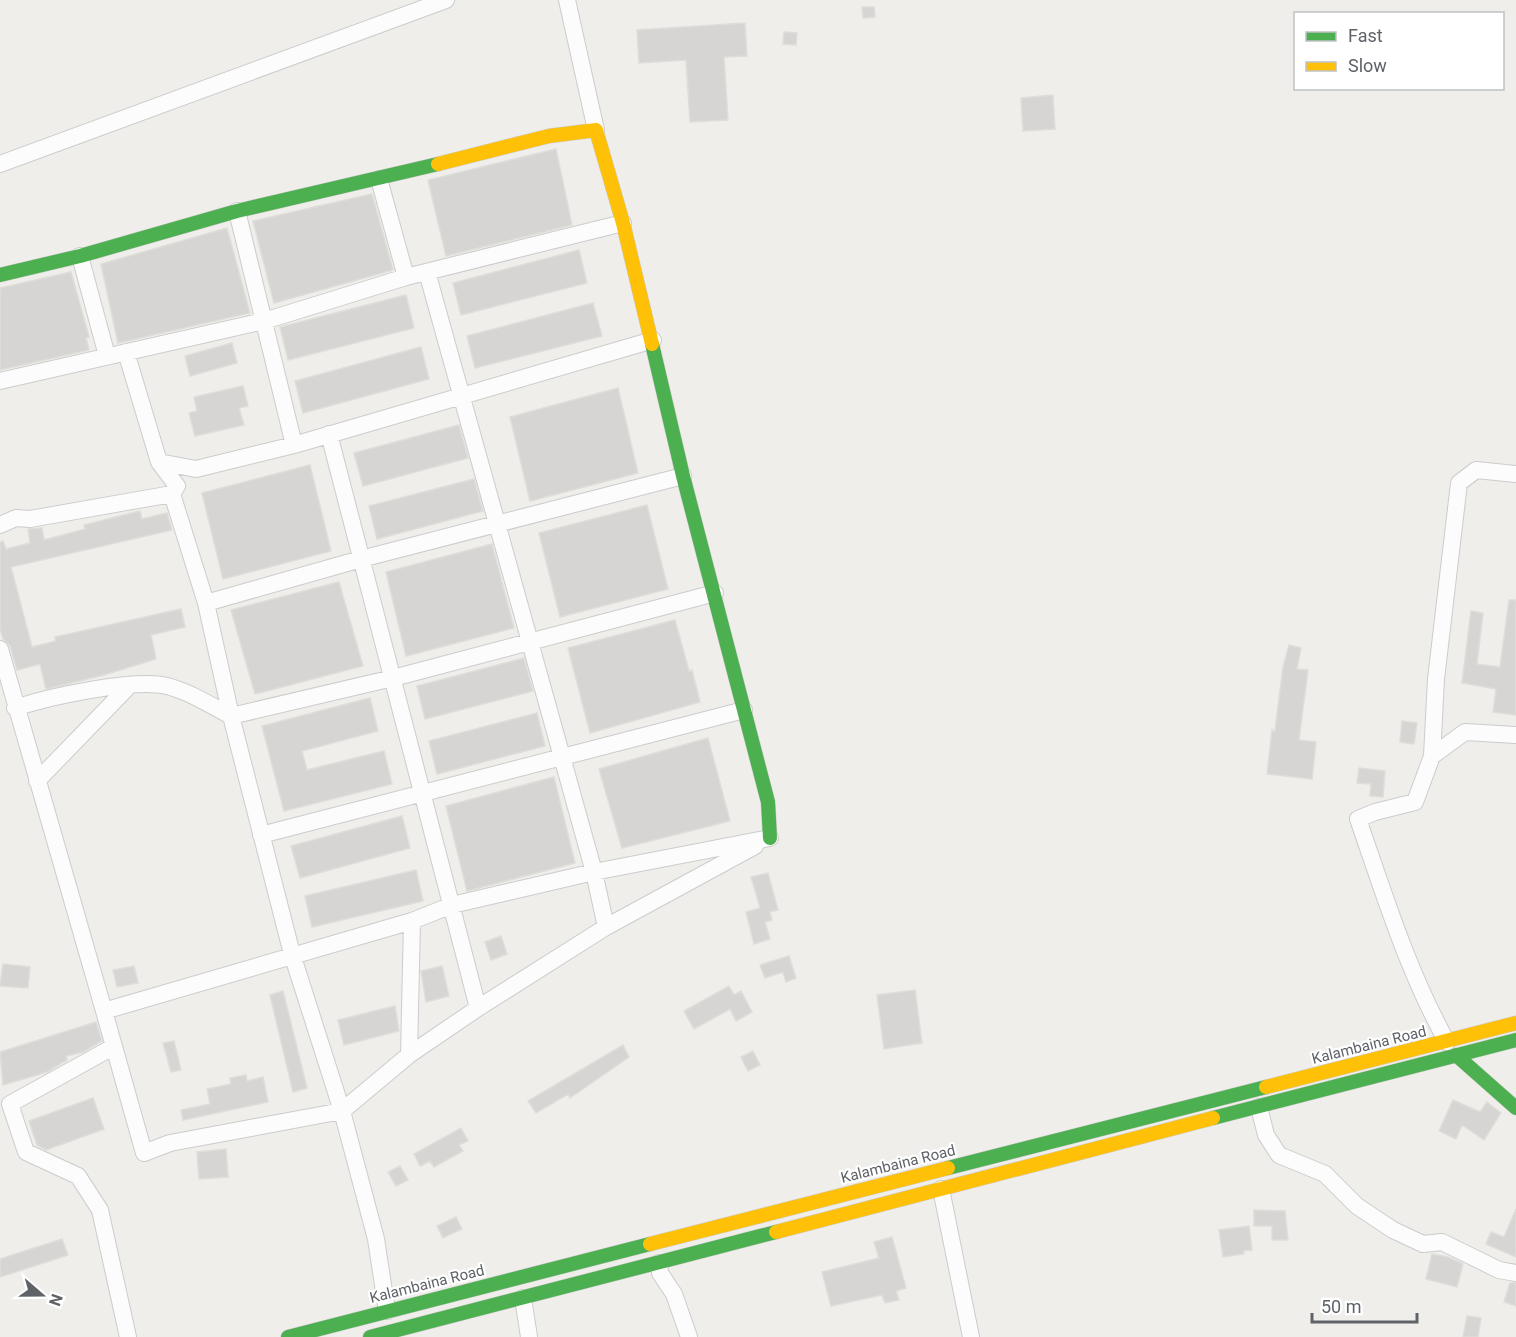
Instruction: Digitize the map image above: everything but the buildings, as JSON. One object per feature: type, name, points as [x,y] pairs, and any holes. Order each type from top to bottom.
[{"type":"main road","points":[[0,275],[80,256],[237,212],[549,136],[596,130],[653,340],[683,476],[768,802],[770,838]]},
{"type":"main road","name":"Kalambaina Road","points":[[288,1337],[1451,1048],[1516,1023]]},
{"type":"main road","points":[[370,1337],[1259,1107],[1451,1048],[1516,1040]]},
{"type":"main road","points":[[1451,1048],[1516,1108]]},
{"type":"street","points":[[0,164],[446,0]]},
{"type":"street","points":[[567,0],[596,130]]},
{"type":"street","points":[[380,179],[406,277]]},
{"type":"street","points":[[237,212],[294,445]]},
{"type":"street","points":[[0,381],[264,321],[406,277],[623,223]]},
{"type":"street","points":[[80,256],[106,356]]},
{"type":"street","points":[[427,272],[594,872],[606,927]]},
{"type":"street","points":[[159,462],[196,469],[294,445],[461,394],[653,340]]},
{"type":"street","points":[[126,352],[159,462],[174,490],[206,603],[231,716],[292,954],[342,1111],[376,1239],[387,1311]]},
{"type":"street","points":[[329,434],[478,1008]]},
{"type":"street","points":[[0,525],[16,518],[30,519],[174,490],[196,469]]},
{"type":"street","points":[[1451,1048],[1433,1017],[1401,940],[1358,819],[1414,802],[1431,756],[1434,700],[1459,483],[1476,470],[1516,474]]},
{"type":"street","points":[[206,603],[496,523],[683,476]]},
{"type":"street","points":[[15,708],[42,699],[129,686],[165,686],[184,692],[231,716],[393,678],[714,593]]},
{"type":"street","points":[[0,649],[144,1153],[170,1143],[342,1111],[409,1055],[478,1008],[606,927],[770,838]]},
{"type":"street","points":[[37,781],[129,686]]},
{"type":"street","points":[[261,835],[424,795],[744,710]]},
{"type":"street","points":[[1431,756],[1465,732],[1516,735]]},
{"type":"street","points":[[104,1011],[292,954],[412,921],[452,905],[594,872],[770,838]]},
{"type":"street","points":[[409,1055],[412,921]]},
{"type":"street","points":[[113,1047],[10,1104],[26,1152],[78,1176],[100,1210],[128,1337]]},
{"type":"street","points":[[1259,1107],[1266,1135],[1279,1155],[1325,1174],[1357,1206],[1393,1230],[1423,1244],[1442,1242],[1499,1270],[1516,1274]]},
{"type":"street","points":[[941,1189],[971,1337]]},
{"type":"street","points":[[659,1263],[660,1274],[674,1294],[688,1337]]},
{"type":"street","points":[[523,1298],[529,1337]]},
{"type":"traffic: fast","points":[[0,275],[80,256],[237,211],[438,164]]},
{"type":"traffic: fast","points":[[652,344],[683,476],[768,802],[770,838]]},
{"type":"traffic: fast","points":[[1213,1118],[1516,1040]]},
{"type":"traffic: fast","points":[[1456,1055],[1516,1108]]},
{"type":"traffic: fast","points":[[948,1168],[1266,1087]]},
{"type":"traffic: fast","points":[[370,1337],[776,1232]]},
{"type":"traffic: fast","points":[[288,1337],[650,1244]]},
{"type":"traffic: slow","points":[[438,164],[549,136],[596,130],[623,223],[652,344]]},
{"type":"traffic: slow","points":[[1266,1087],[1516,1023]]},
{"type":"traffic: slow","points":[[776,1232],[1213,1118]]},
{"type":"traffic: slow","points":[[650,1244],[948,1168]]}]
